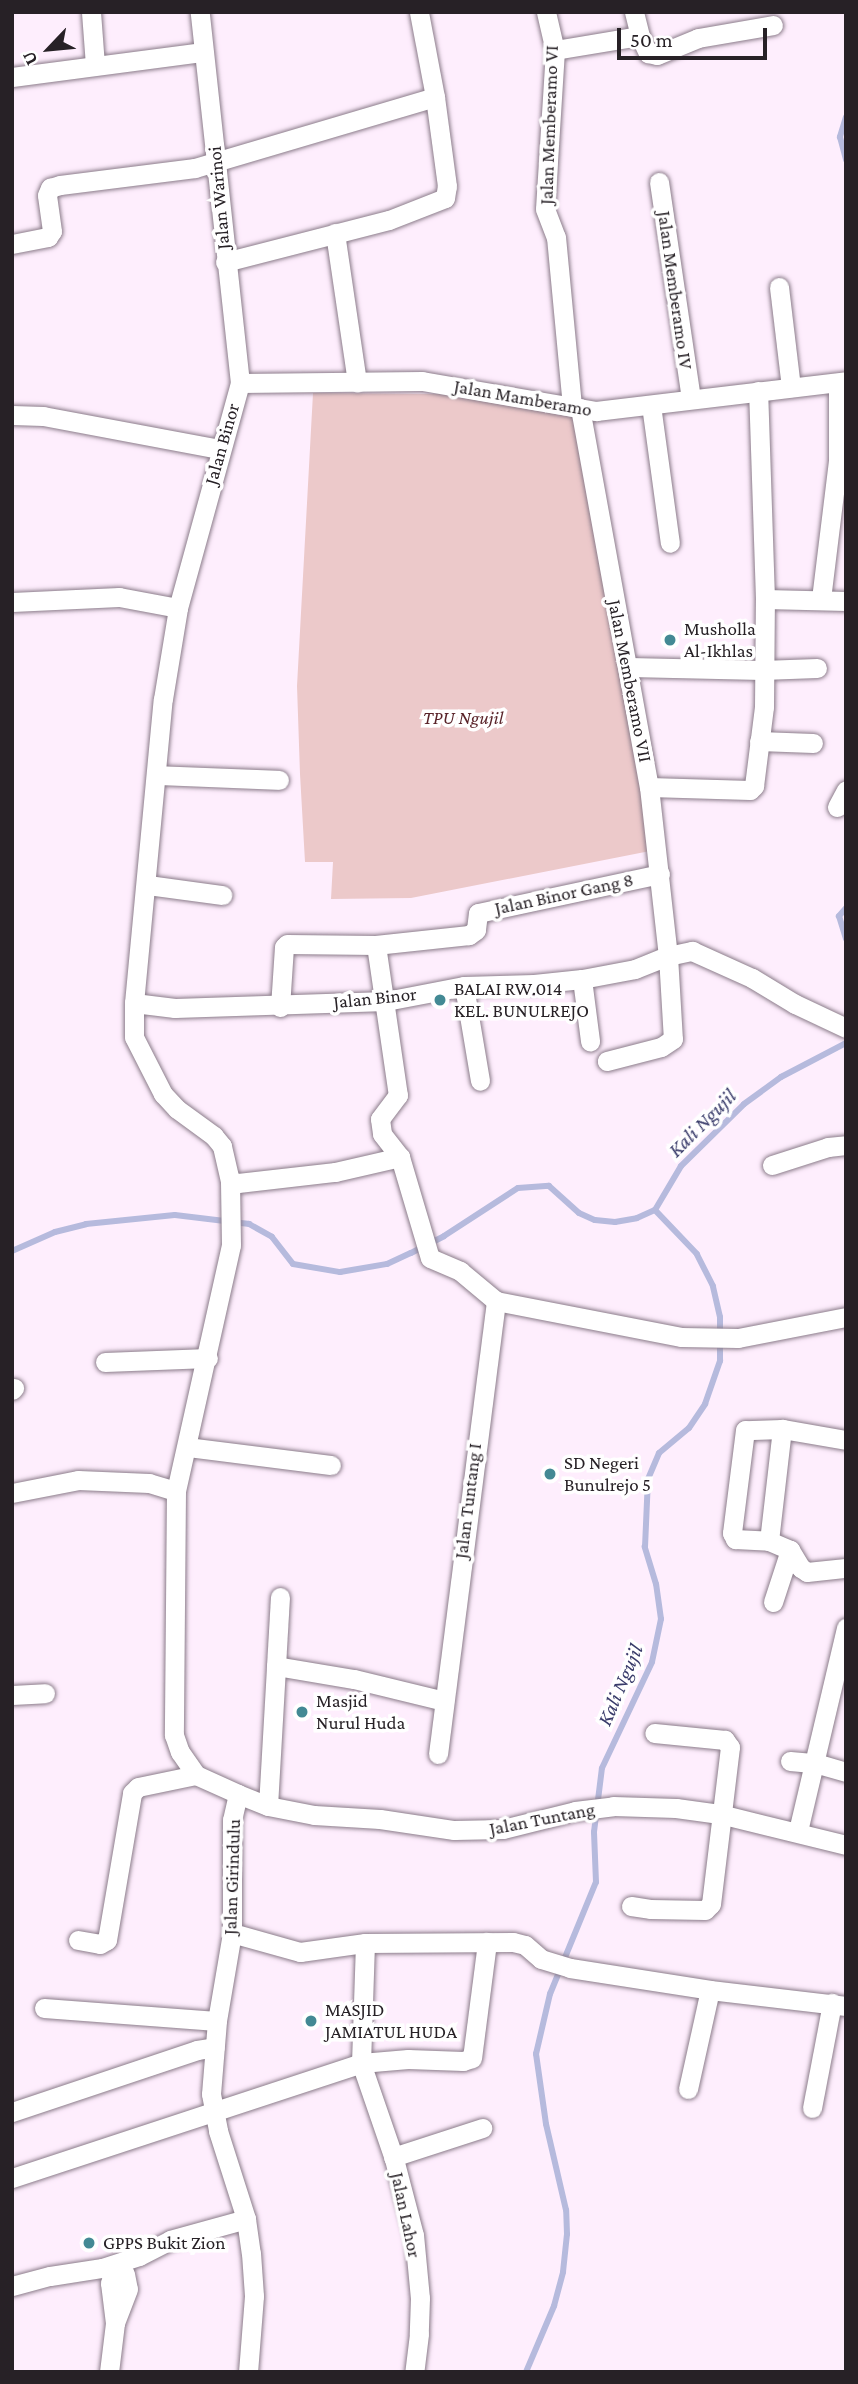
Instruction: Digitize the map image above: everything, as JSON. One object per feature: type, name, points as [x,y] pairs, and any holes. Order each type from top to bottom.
[{"type":"street","points":[[91,12],[95,65]]},
{"type":"street","name":"Jalan Warinoi","points":[[200,12],[240,383]]},
{"type":"street","points":[[225,262],[389,220],[445,198],[447,186],[435,97],[419,12]]},
{"type":"street","name":"Jalan Memberamo VI","points":[[546,12],[555,50],[545,209],[556,237],[576,406]]},
{"type":"street","points":[[634,12],[640,36],[649,53],[657,55],[698,38],[772,25]]},
{"type":"street","points":[[555,50],[640,36]]},
{"type":"street","points":[[12,77],[203,52]]},
{"type":"street","points":[[12,244],[48,237],[52,231],[47,195],[50,188],[63,184],[158,174],[217,163],[435,97]]},
{"type":"street","name":"Jalan Memberamo IV","points":[[659,181],[691,399]]},
{"type":"street","points":[[335,233],[357,382]]},
{"type":"street","points":[[779,287],[791,387]]},
{"type":"street","name":"Jalan Mamberamo","points":[[240,383],[422,381],[616,411],[691,399],[842,382]]},
{"type":"street","points":[[821,599],[838,460],[842,382]]},
{"type":"street","name":"Jalan Binor","points":[[176,1491],[208,1358],[231,1245],[230,1181],[222,1146],[214,1136],[177,1109],[163,1094],[149,1071],[134,1038],[134,1003],[148,885],[156,775],[178,608],[240,383]]},
{"type":"street","points":[[649,787],[750,790],[755,784],[764,707],[762,670],[765,599],[758,391]]},
{"type":"street","points":[[650,405],[670,543]]},
{"type":"street","name":"Jalan Memberamo VII","points":[[576,406],[629,667],[649,787],[668,956],[673,1039],[662,1047],[607,1061]]},
{"type":"street","points":[[12,415],[43,416],[220,449]]},
{"type":"street","points":[[12,602],[119,597],[178,608]]},
{"type":"street","points":[[765,599],[846,601]]},
{"type":"street","points":[[629,667],[762,670],[817,668]]},
{"type":"street","points":[[760,741],[813,743]]},
{"type":"street","points":[[156,775],[279,780]]},
{"type":"street","name":"Jalan Binor Gang 8","points":[[376,944],[469,935],[477,930],[478,913],[660,874]]},
{"type":"street","points":[[148,885],[222,895]]},
{"type":"street","points":[[280,1007],[284,947],[287,944],[376,944],[398,1095],[380,1119],[382,1134],[400,1157],[430,1258],[460,1271],[496,1301],[681,1336],[738,1338],[846,1317]]},
{"type":"street","name":"Jalan Binor","points":[[134,1003],[175,1008],[280,1007],[386,1001],[464,986],[582,979],[635,969],[668,956],[692,951],[846,1028]]},
{"type":"street","points":[[582,979],[590,1041]]},
{"type":"street","points":[[464,986],[480,1082]]},
{"type":"street","points":[[772,1165],[828,1147],[846,1145]]},
{"type":"street","points":[[230,1181],[238,1183],[334,1172],[400,1157]]},
{"type":"street","name":"Jalan Tuntang I","points":[[438,1754],[496,1301]]},
{"type":"street","points":[[106,1362],[208,1358]]},
{"type":"street","points":[[846,1440],[782,1429],[748,1428],[744,1432],[742,1445],[733,1537],[769,1541],[790,1550],[801,1568],[807,1572],[846,1568]]},
{"type":"street","points":[[769,1541],[782,1429]]},
{"type":"street","points":[[188,1447],[331,1465]]},
{"type":"street","points":[[12,1493],[78,1480],[149,1483],[176,1491],[174,1735],[180,1752],[196,1775],[138,1787],[132,1793],[107,1940],[100,1944],[78,1940]]},
{"type":"street","points":[[773,1602],[790,1550]]},
{"type":"street","points":[[268,1806],[280,1597]]},
{"type":"street","points":[[798,1831],[846,1629]]},
{"type":"street","points":[[276,1666],[354,1679],[444,1701]]},
{"type":"street","points":[[12,1695],[45,1693]]},
{"type":"street","points":[[631,1906],[650,1909],[709,1908],[730,1747],[728,1741],[654,1733]]},
{"type":"street","points":[[790,1761],[815,1763],[846,1772]]},
{"type":"street","name":"Jalan Girindulu","points":[[196,1775],[238,1794],[232,1820],[232,1933],[217,2021],[211,2094],[246,2219],[254,2296],[248,2372]]},
{"type":"street","name":"Jalan Tuntang","points":[[238,1794],[268,1806],[314,1815],[380,1819],[454,1830],[503,1829],[575,1811],[613,1806],[720,1814],[798,1831],[846,1846]]},
{"type":"street","points":[[232,1933],[300,1952],[365,1943],[487,1942],[525,1945],[541,1959],[570,1968],[710,1990],[839,2004],[812,2108]]},
{"type":"street","points":[[12,2178],[361,2063],[408,2059],[463,2061],[472,2058],[487,1942]]},
{"type":"street","points":[[361,2063],[365,1943]]},
{"type":"street","points":[[688,2089],[710,1990]]},
{"type":"street","points":[[44,2008],[217,2021]]},
{"type":"street","points":[[12,2112],[186,2054],[215,2048]]},
{"type":"street","name":"Jalan Lahor","points":[[361,2063],[393,2157],[414,2235],[419,2334],[414,2372]]},
{"type":"street","points":[[393,2157],[482,2128]]},
{"type":"street","points":[[12,2286],[120,2267],[170,2240],[246,2219]]},
{"type":"street","points":[[108,2372],[115,2323],[128,2289],[120,2267]]},
{"type":"green space","name":"TPU Ngujil","points":[[313,393],[439,394],[573,416],[639,766],[650,851],[411,898],[331,899],[333,862],[305,862],[300,774],[297,686]]},
{"type":"waterway","name":"Kali Ngujil","points":[[846,117],[840,137],[846,160]]},
{"type":"waterway","name":"Kali Ngujil","points":[[846,908],[839,916],[846,939]]},
{"type":"waterway","name":"Kali Ngujil","points":[[526,2372],[554,2306],[563,2272],[567,2234],[566,2210],[546,2124],[536,2054],[550,1994],[596,1882],[594,1832],[602,1768],[652,1662],[661,1619],[656,1584],[645,1547],[648,1479],[659,1453],[689,1428],[705,1404],[720,1361],[720,1317],[713,1286],[697,1254],[655,1210],[681,1166],[744,1104],[781,1077],[846,1043]]},
{"type":"waterway","points":[[12,1251],[55,1232],[86,1224],[175,1215],[249,1224],[272,1237],[293,1264],[340,1272],[387,1264],[411,1253],[444,1236],[518,1188],[549,1186],[579,1213],[595,1220],[615,1222],[637,1218],[655,1210]]},
{"type":"place","name":"Musholla Al-Ikhlas","points":[[670,640]]},
{"type":"place","name":"BALAI RW.014 KEL. BUNULREJO","points":[[440,1000]]},
{"type":"place","name":"SD Negeri Bunulrejo 5","points":[[550,1474]]},
{"type":"place","name":"Masjid Nurul Huda","points":[[302,1712]]},
{"type":"place","name":"MASJID JAMIATUL HUDA","points":[[311,2021]]},
{"type":"place","name":"GPPS Bukit Zion","points":[[89,2243]]}]
